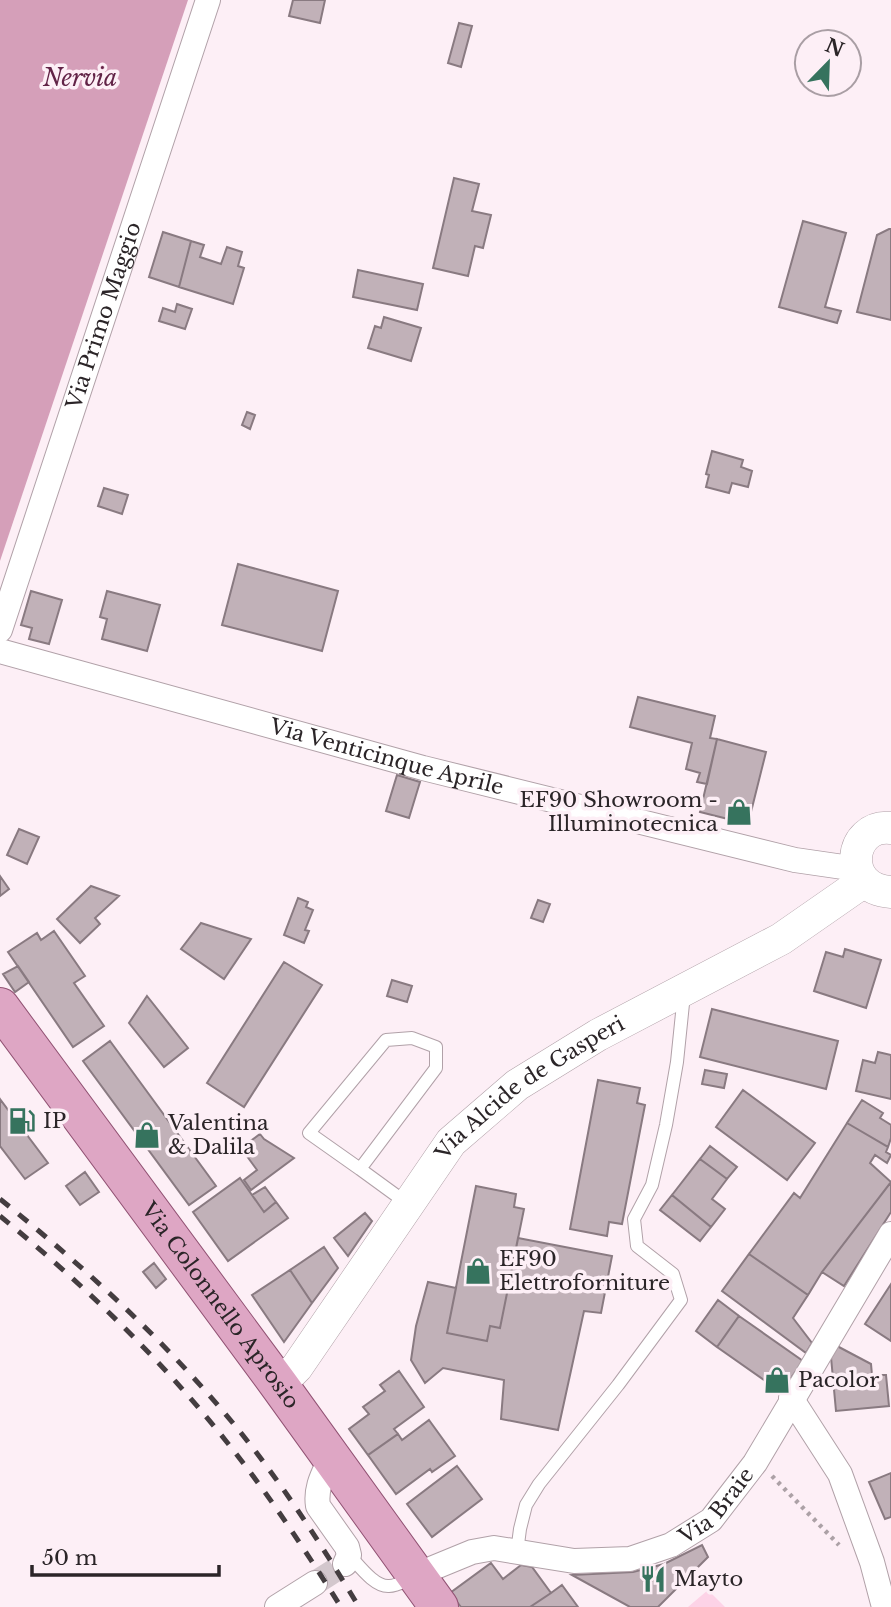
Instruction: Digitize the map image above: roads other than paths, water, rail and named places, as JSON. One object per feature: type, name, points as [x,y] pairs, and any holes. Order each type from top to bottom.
[{"type":"main road","name":"Via Colonnello Aprosio","points":[[0,1007],[439,1607]]},
{"type":"street","name":"Via Primo Maggio","points":[[0,630],[208,0]]},
{"type":"street","name":"Via Venticinque Aprile","points":[[0,651],[423,768],[738,845],[870,881]]},
{"type":"street","points":[[870,881],[856,851],[866,835],[883,827],[891,828]]},
{"type":"street","name":"Via Alcide de Gasperi","points":[[279,1385],[297,1367],[450,1142],[517,1085],[598,1035],[781,939],[870,881]]},
{"type":"street","name":"Via Braie","points":[[416,1575],[472,1552],[494,1548],[574,1561],[630,1559],[671,1545],[712,1520],[755,1462],[891,1234]]},
{"type":"street","points":[[791,1398],[840,1474],[872,1562],[884,1607]]},
{"type":"street","points":[[331,1457],[317,1493],[318,1506],[346,1547],[347,1560]]},
{"type":"street","points":[[278,1607],[316,1583]]},
{"type":"lane","points":[[517,1552],[526,1504],[539,1484],[681,1300],[673,1274],[638,1246],[634,1219],[652,1185],[666,1125],[677,1062],[684,990]]},
{"type":"lane","points":[[360,1169],[436,1069],[436,1047],[412,1038],[386,1040],[309,1133],[408,1205]]},
{"type":"lane","points":[[347,1560],[384,1586],[392,1587],[416,1575]]},
{"type":"water","name":"Nervia","points":[[0,0],[188,0],[0,561]]},
{"type":"tunnel","points":[[315,1583],[345,1564]]},
{"type":"railway","points":[[0,1199],[136,1318],[228,1417],[310,1528],[359,1607]]},
{"type":"railway","points":[[0,1216],[119,1322],[201,1410],[271,1501],[341,1607]]},
{"type":"place","name":"EF90 Showroom - Illuminotecnica","points":[[739,812]]},
{"type":"place","name":"IP","points":[[22,1121]]},
{"type":"place","name":"Valentina & Dalila","points":[[147,1135]]},
{"type":"place","name":"EF90 Elettroforniture","points":[[478,1271]]},
{"type":"place","name":"Pacolor","points":[[777,1380]]},
{"type":"place","name":"Mayto","points":[[653,1579]]}]
